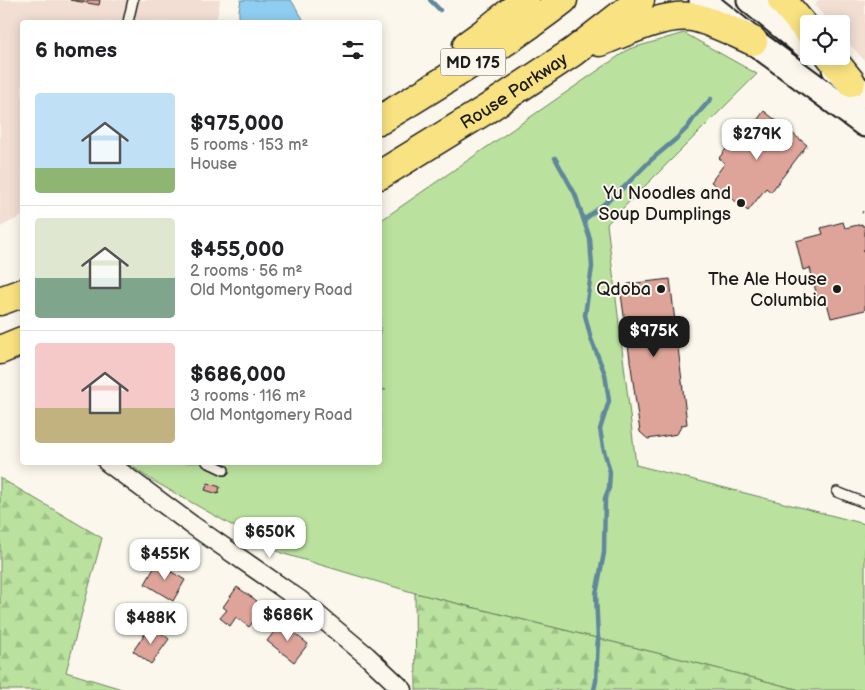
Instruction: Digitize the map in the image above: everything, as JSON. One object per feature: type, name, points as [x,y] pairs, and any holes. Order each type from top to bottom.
[{"type":"main road","points":[[382,102],[485,32],[525,0]]},
{"type":"main road","name":"MD 175","points":[[382,119],[459,72],[562,0]]},
{"type":"main road","name":"Rouse Parkway","points":[[382,174],[487,109],[573,52],[640,0]]},
{"type":"main road","points":[[782,0],[800,21]]},
{"type":"main road","points":[[573,52],[634,28],[677,17],[692,17],[707,21],[753,41]]},
{"type":"main road","points":[[838,65],[858,88]]},
{"type":"main road","points":[[0,301],[20,294]]},
{"type":"main road","points":[[0,350],[20,342]]},
{"type":"street","points":[[702,0],[753,41],[865,124]]},
{"type":"street","points":[[750,0],[800,41]]},
{"type":"street","points":[[830,65],[858,88]]},
{"type":"street","points":[[111,465],[192,525],[300,600],[367,656],[403,690]]},
{"type":"lane","points":[[128,20],[133,0]]},
{"type":"lane","points":[[213,465],[224,470]]},
{"type":"lane","points":[[837,492],[865,503]]},
{"type":"shaded area","points":[[0,0],[220,0],[216,20],[20,20],[20,217],[0,227]]},
{"type":"shaded area","points":[[818,0],[865,0],[865,61],[850,45],[850,15],[823,15],[815,6]]},
{"type":"green space","points":[[684,33],[757,74],[607,224],[636,465],[865,524],[865,690],[800,690],[415,593],[281,553],[150,479],[130,465],[382,465],[382,390],[386,390],[382,389],[382,220],[629,49]]},
{"type":"green space","points":[[0,478],[102,538],[66,672],[125,690],[0,690]]},
{"type":"green space","points":[[415,593],[677,658],[800,690],[416,690]]},
{"type":"water","points":[[241,0],[291,0],[304,20],[239,20]]},
{"type":"building","points":[[70,0],[100,0],[99,5]]},
{"type":"building","points":[[764,111],[807,145],[771,192],[766,188],[748,211],[711,182],[725,163],[719,158],[739,132],[745,136]]},
{"type":"building","points":[[843,222],[845,228],[862,224],[862,226],[865,226],[865,249],[863,250],[865,253],[865,310],[831,318],[826,299],[818,300],[810,268],[803,270],[796,241],[823,234],[821,228]]},
{"type":"building","points":[[670,279],[687,424],[682,425],[677,434],[648,439],[640,432],[621,294],[628,284]]},
{"type":"building","points":[[208,483],[220,487],[218,494],[205,490]]},
{"type":"building","points":[[158,561],[185,580],[173,601],[145,584]]},
{"type":"building","points":[[237,587],[257,601],[256,603],[263,608],[249,627],[236,617],[230,626],[220,618],[227,610],[223,607]]},
{"type":"building","points":[[281,623],[308,644],[294,662],[267,641]]},
{"type":"building","points":[[151,625],[169,639],[151,664],[133,651]]},
{"type":"waterway","points":[[430,0],[440,10]]},
{"type":"waterway","points":[[584,220],[621,190],[651,160],[676,139],[711,99]]},
{"type":"waterway","points":[[555,158],[575,194],[590,239],[592,267],[585,315],[591,339],[605,374],[609,401],[600,429],[610,472],[609,488],[605,498],[604,553],[596,594],[598,639],[594,690]]},
{"type":"place","name":"Yu Noodles and Soup Dumplings","points":[[741,203]]},
{"type":"place","name":"Qdoba","points":[[661,289]]},
{"type":"place","name":"The Ale House Columbia","points":[[837,289]]}]
